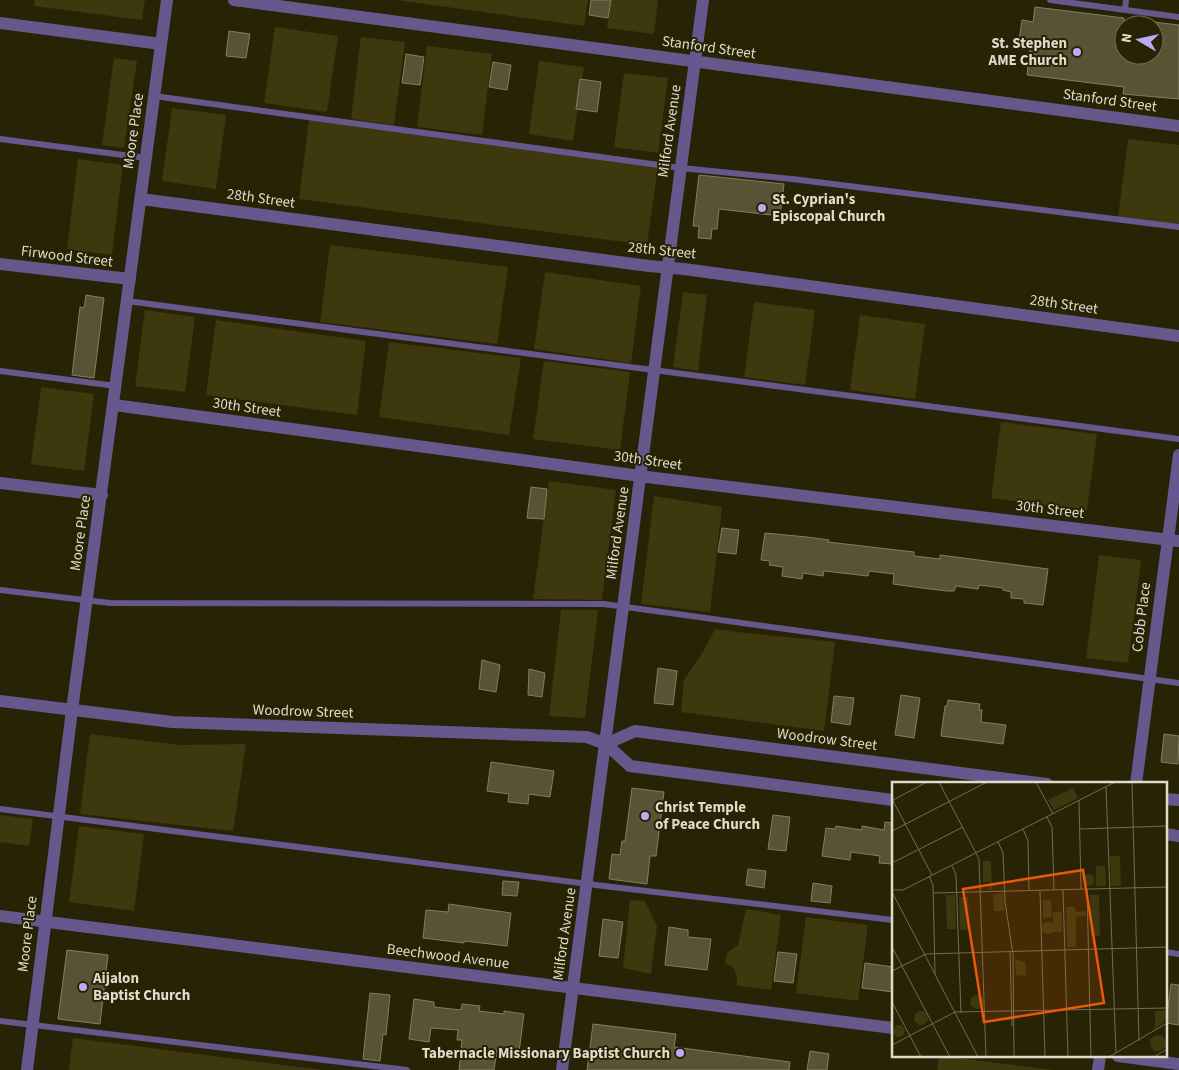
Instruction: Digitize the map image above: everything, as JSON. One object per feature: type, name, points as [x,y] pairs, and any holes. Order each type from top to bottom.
[{"type":"street","name":"Moore Place","points":[[27,1070],[72,710],[167,0]]},
{"type":"street","name":"Stanford Street","points":[[234,0],[1179,126]]},
{"type":"street","name":"Milford Avenue","points":[[562,1070],[703,0]]},
{"type":"street","points":[[0,23],[161,44]]},
{"type":"street","name":"28th Street","points":[[141,199],[684,269],[1179,336]]},
{"type":"street","name":"Firwood Street","points":[[0,264],[130,279]]},
{"type":"street","name":"30th Street","points":[[114,406],[641,476],[1173,540]]},
{"type":"street","name":"Cobb Place","points":[[1136,782],[1150,679],[1173,540],[1179,455]]},
{"type":"street","points":[[0,483],[102,496]]},
{"type":"street","name":"Woodrow Street","points":[[0,701],[172,722],[579,737],[606,744],[630,766],[892,800]]},
{"type":"street","name":"Woodrow Street","points":[[606,744],[635,731],[1031,782]]},
{"type":"street","points":[[1166,799],[1179,800]]},
{"type":"street","points":[[1166,834],[1179,836]]},
{"type":"street","name":"Beechwood Avenue","points":[[0,916],[892,1028]]},
{"type":"street","points":[[1133,1058],[1179,1064]]},
{"type":"lane","points":[[1050,0],[1179,17]]},
{"type":"lane","points":[[1125,10],[1126,0]]},
{"type":"lane","points":[[154,96],[681,168],[1179,228]]},
{"type":"lane","points":[[0,140],[146,158]]},
{"type":"lane","points":[[127,301],[1179,439]]},
{"type":"lane","points":[[0,371],[116,386]]},
{"type":"lane","points":[[0,590],[87,601],[120,603],[604,604],[1179,683]]},
{"type":"lane","points":[[0,810],[587,884],[892,920]]},
{"type":"lane","points":[[1166,952],[1179,954]]},
{"type":"lane","points":[[0,1021],[407,1070]]},
{"type":"shaded area","points":[[35,0],[145,0],[142,20],[34,6]]},
{"type":"shaded area","points":[[396,0],[588,0],[584,26]]},
{"type":"shaded area","points":[[611,0],[658,0],[654,34],[607,28]]},
{"type":"shaded area","points":[[275,27],[338,36],[327,112],[264,103]]},
{"type":"shaded area","points":[[361,37],[405,42],[394,125],[351,119]]},
{"type":"shaded area","points":[[427,46],[492,54],[482,135],[417,127]]},
{"type":"shaded area","points":[[114,58],[137,61],[124,148],[102,145]]},
{"type":"shaded area","points":[[539,61],[584,67],[573,141],[529,134]]},
{"type":"shaded area","points":[[624,73],[668,78],[658,153],[614,147]]},
{"type":"shaded area","points":[[172,108],[226,115],[216,189],[162,181]]},
{"type":"shaded area","points":[[309,120],[658,166],[647,245],[299,199]]},
{"type":"shaded area","points":[[1128,139],[1179,145],[1179,225],[1118,217]]},
{"type":"shaded area","points":[[78,159],[123,165],[112,255],[67,249]]},
{"type":"shaded area","points":[[330,245],[508,267],[497,344],[320,322]]},
{"type":"shaded area","points":[[545,272],[641,286],[631,363],[534,349]]},
{"type":"shaded area","points":[[683,292],[707,295],[698,371],[673,367]]},
{"type":"shaded area","points":[[754,302],[815,310],[805,385],[744,377]]},
{"type":"shaded area","points":[[145,310],[195,317],[185,392],[135,386]]},
{"type":"shaded area","points":[[860,315],[925,324],[915,399],[850,390]]},
{"type":"shaded area","points":[[216,320],[366,341],[357,415],[206,395]]},
{"type":"shaded area","points":[[389,342],[521,358],[509,435],[379,417]]},
{"type":"shaded area","points":[[544,361],[630,372],[620,450],[533,439]]},
{"type":"shaded area","points":[[41,387],[94,394],[84,471],[31,464]]},
{"type":"shaded area","points":[[1001,422],[1097,434],[1087,510],[991,498]]},
{"type":"shaded area","points":[[549,481],[616,490],[602,600],[533,599]]},
{"type":"shaded area","points":[[654,496],[722,507],[710,612],[641,604]]},
{"type":"shaded area","points":[[1099,555],[1141,560],[1128,663],[1086,658]]},
{"type":"shaded area","points":[[561,610],[598,610],[585,718],[549,716]]},
{"type":"shaded area","points":[[715,629],[835,642],[824,731],[681,712],[684,680],[704,650]]},
{"type":"shaded area","points":[[90,734],[180,745],[246,744],[233,831],[80,814]]},
{"type":"shaded area","points":[[0,815],[33,819],[29,846],[0,842]]},
{"type":"shaded area","points":[[79,826],[144,834],[134,911],[69,902]]},
{"type":"shaded area","points":[[630,900],[645,901],[657,926],[651,974],[623,968]]},
{"type":"shaded area","points":[[746,909],[781,915],[771,990],[737,985],[734,969],[725,964],[727,953],[738,945]]},
{"type":"shaded area","points":[[806,917],[868,925],[858,1001],[796,993]]},
{"type":"shaded area","points":[[73,1038],[323,1070],[69,1070]]},
{"type":"shaded area","points":[[939,1058],[960,1058],[1053,1070],[937,1070]]},
{"type":"building","points":[[591,0],[611,0],[608,18],[589,15]]},
{"type":"building","name":"St. Stephen AME Church","points":[[1035,7],[1114,17],[1114,65],[1164,65],[1164,23],[1179,25],[1179,99],[1123,94],[1124,87],[1027,75],[1030,48],[1018,47],[1022,20],[1033,22]]},
{"type":"building","points":[[229,31],[250,34],[246,58],[226,56]]},
{"type":"building","points":[[406,54],[424,57],[420,85],[402,83]]},
{"type":"building","points":[[493,62],[511,65],[507,90],[489,87]]},
{"type":"building","points":[[580,79],[601,82],[597,112],[576,109]]},
{"type":"building","name":"St. Cyprian's Episcopal Church","points":[[699,175],[784,184],[780,216],[719,209],[717,229],[712,229],[711,239],[698,238],[699,226],[693,226]]},
{"type":"building","points":[[86,295],[104,298],[94,378],[72,375],[80,307],[84,308]]},
{"type":"building","points":[[531,487],[547,489],[544,519],[527,518]]},
{"type":"building","points":[[722,528],[739,530],[736,554],[718,552]]},
{"type":"building","points":[[765,533],[914,552],[914,556],[940,559],[940,555],[1048,569],[1043,605],[1024,603],[1024,599],[1011,598],[1011,592],[1003,590],[1003,588],[979,585],[978,589],[956,586],[954,591],[947,591],[922,588],[893,584],[894,574],[869,571],[868,576],[824,571],[823,576],[803,573],[802,579],[782,576],[783,567],[769,565],[770,561],[761,560]]},
{"type":"building","points":[[482,660],[500,665],[496,692],[479,689]]},
{"type":"building","points":[[658,668],[677,671],[673,705],[654,703]]},
{"type":"building","points":[[529,669],[545,673],[542,697],[528,695]]},
{"type":"building","points":[[901,695],[920,698],[914,738],[895,735]]},
{"type":"building","points":[[834,696],[854,698],[850,725],[831,722]]},
{"type":"building","points":[[948,700],[980,704],[979,710],[982,710],[981,722],[1006,725],[1003,744],[941,736],[945,706],[947,706]]},
{"type":"building","points":[[1164,734],[1179,736],[1178,764],[1161,762]]},
{"type":"building","points":[[491,762],[554,771],[550,797],[529,794],[528,804],[508,802],[509,794],[487,791]]},
{"type":"building","name":"Christ Temple of Peace Church","points":[[632,788],[664,792],[656,856],[650,856],[647,884],[609,879],[612,854],[620,855],[622,841],[625,841]]},
{"type":"building","points":[[773,815],[790,817],[786,851],[768,849]]},
{"type":"building","points":[[885,822],[892,823],[892,864],[879,863],[880,856],[851,852],[850,860],[822,856],[826,828],[835,829],[836,826],[862,830],[862,826],[884,830]]},
{"type":"building","points":[[748,869],[766,871],[764,888],[746,885]]},
{"type":"building","points":[[503,881],[519,882],[517,896],[502,895]]},
{"type":"building","points":[[813,883],[832,886],[830,903],[811,901]]},
{"type":"building","points":[[449,904],[511,913],[507,946],[423,938],[426,910],[448,912]]},
{"type":"building","points":[[603,919],[623,922],[618,958],[599,956]]},
{"type":"building","points":[[669,927],[688,930],[688,937],[711,939],[707,970],[665,965]]},
{"type":"building","name":"Aijalon Baptist Church","points":[[67,950],[108,955],[100,1024],[58,1019]]},
{"type":"building","points":[[778,952],[797,954],[793,983],[774,981]]},
{"type":"building","points":[[865,963],[892,967],[892,992],[862,988]]},
{"type":"building","points":[[1171,984],[1179,985],[1179,1025],[1166,1023]]},
{"type":"building","points":[[370,993],[390,995],[386,1035],[383,1034],[380,1061],[363,1059]]},
{"type":"building","points":[[414,999],[434,1002],[434,1007],[461,1010],[462,1004],[480,1006],[479,1011],[504,1014],[504,1011],[524,1014],[519,1052],[497,1050],[494,1070],[459,1070],[462,1040],[457,1040],[458,1030],[431,1028],[429,1042],[409,1039]]},
{"type":"building","points":[[593,1024],[676,1034],[674,1047],[790,1062],[789,1070],[587,1070]]},
{"type":"building","points":[[810,1051],[829,1054],[827,1070],[807,1070]]},
{"type":"place","name":"St. Stephen AME Church","points":[[1077,52]]},
{"type":"place","name":"St. Cyprian's Episcopal Church","points":[[762,208]]},
{"type":"place","name":"Christ Temple of Peace Church","points":[[645,816]]},
{"type":"place","name":"Aijalon Baptist Church","points":[[83,987]]},
{"type":"place","name":"Tabernacle Missionary Baptist Church","points":[[680,1053]]}]
